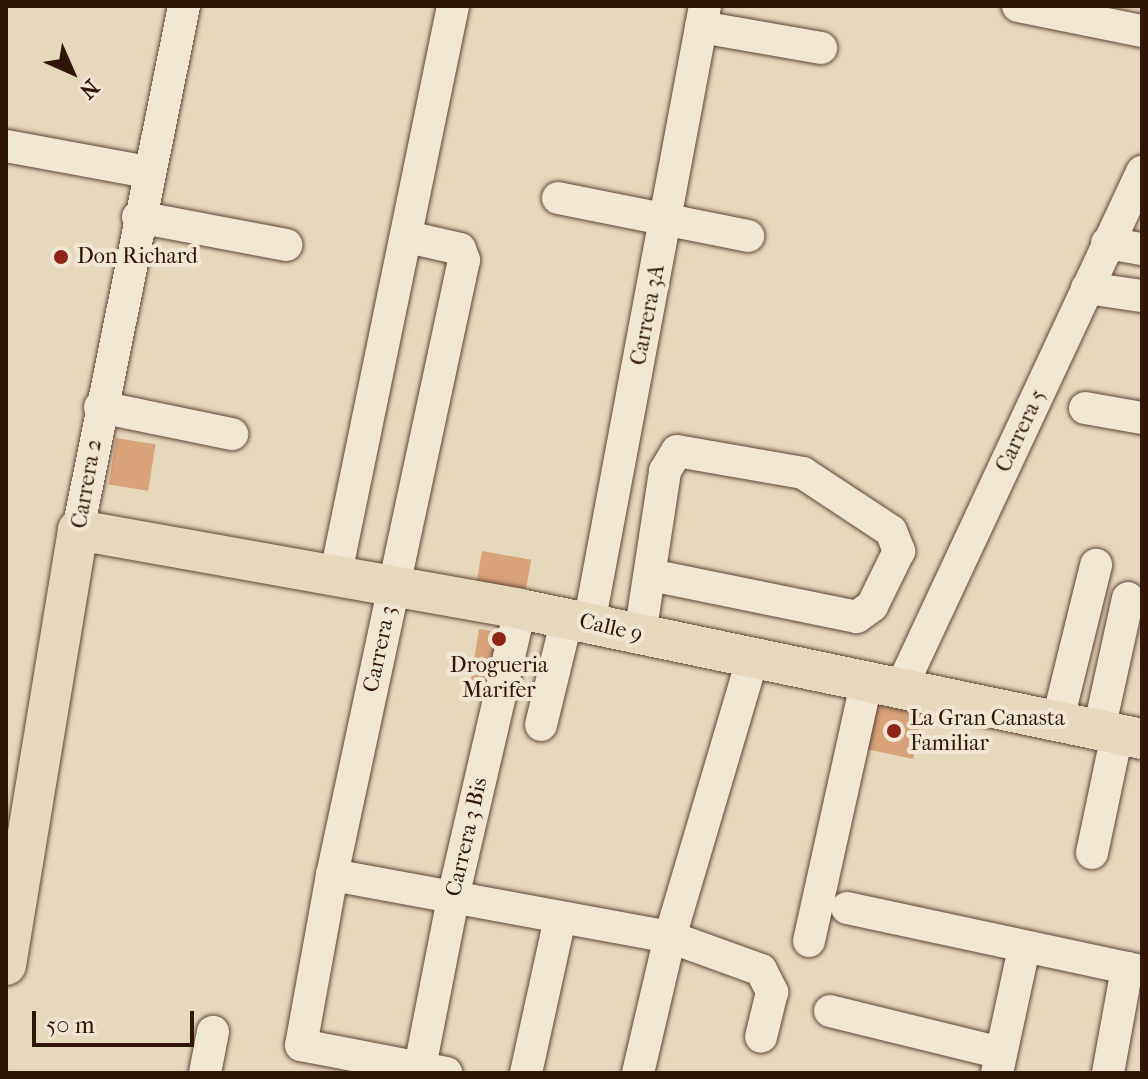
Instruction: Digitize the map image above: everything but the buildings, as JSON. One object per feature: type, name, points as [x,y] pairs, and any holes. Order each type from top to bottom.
[{"type":"main road","name":"Calle 9","points":[[78,530],[520,609],[1119,734]]},
{"type":"main road","name":"Carrera 2","points":[[6,965],[78,530]]},
{"type":"street","name":"Carrera 2","points":[[78,530],[147,172],[184,6]]},
{"type":"street","points":[[335,578],[408,237],[453,6]]},
{"type":"street","points":[[1018,6],[1142,31]]},
{"type":"street","points":[[703,17],[821,48]]},
{"type":"street","name":"Carrera 3A","points":[[541,725],[578,621],[666,220],[703,17]]},
{"type":"street","points":[[6,146],[147,172]]},
{"type":"street","name":"Carrera 5","points":[[809,941],[883,687],[1087,288],[1142,172]]},
{"type":"street","points":[[558,198],[748,236]]},
{"type":"street","points":[[138,217],[286,245]]},
{"type":"street","name":"Carrera 3","points":[[408,237],[464,253],[332,875],[301,1045],[433,1070]]},
{"type":"street","points":[[1107,243],[1142,249]]},
{"type":"street","points":[[1087,288],[1142,296]]},
{"type":"street","points":[[100,407],[232,434]]},
{"type":"street","points":[[1085,408],[1142,418]]},
{"type":"street","points":[[640,635],[665,471],[677,451],[803,473],[891,531],[899,551],[872,606],[857,617],[650,575]]},
{"type":"street","points":[[1057,723],[1096,565]]},
{"type":"street","points":[[1092,853],[1119,734],[1128,598]]},
{"type":"street","name":"Carrera 3 Bis","points":[[433,1070],[454,893],[520,609]]},
{"type":"street","points":[[638,1073],[670,937],[753,657]]},
{"type":"street","points":[[332,875],[454,893],[560,918],[670,937],[761,970],[770,980],[761,1037]]},
{"type":"street","points":[[847,908],[1134,969],[1108,1073]]},
{"type":"street","points":[[526,1073],[560,918]]},
{"type":"street","points":[[830,1011],[999,1063],[1024,948]]},
{"type":"street","points":[[205,1073],[213,1032]]},
{"type":"place","name":"Don Richard","points":[[61,257]]},
{"type":"place","name":"Drogueria Marifer","points":[[499,639]]},
{"type":"place","name":"La Gran Canasta Familiar","points":[[894,731]]}]
